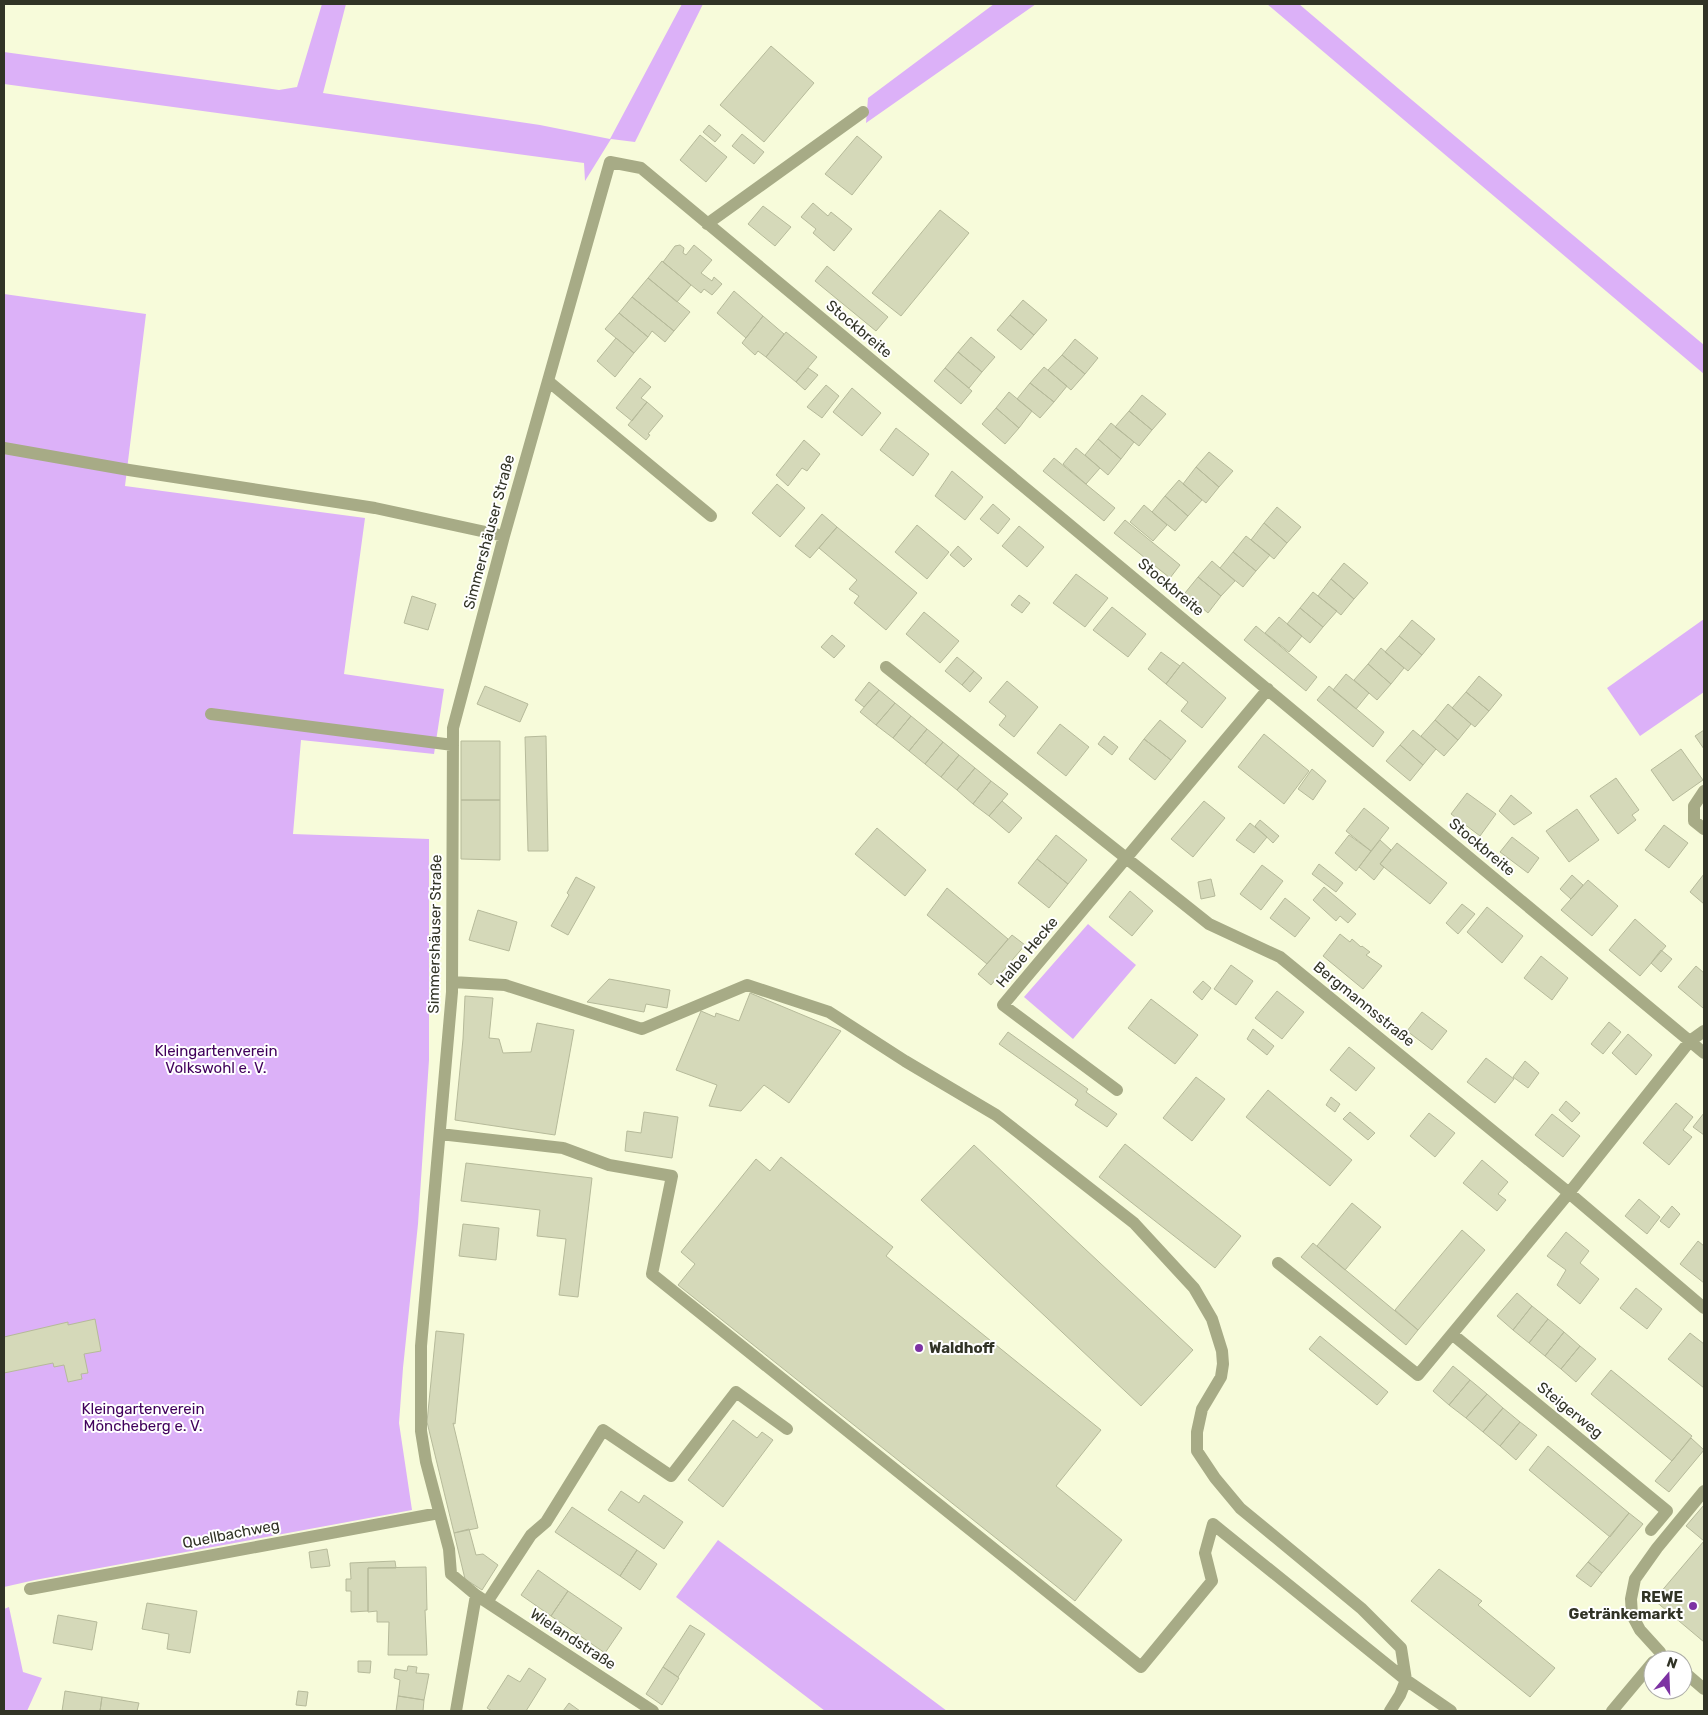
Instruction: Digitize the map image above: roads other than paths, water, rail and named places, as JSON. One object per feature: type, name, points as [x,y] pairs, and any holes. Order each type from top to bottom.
[{"type":"street","points":[[707,224],[863,112]]},
{"type":"street","name":"Stockbreite","points":[[610,162],[641,168],[1704,1053]]},
{"type":"street","name":"Simmershäuser Straße","points":[[481,1598],[451,1574],[449,1549],[426,1462],[421,1431],[421,1346],[452,982],[453,728],[504,536],[610,162]]},
{"type":"street","points":[[548,381],[710,516]]},
{"type":"street","points":[[4,448],[129,470],[376,508],[504,536]]},
{"type":"street","points":[[886,667],[1128,858]]},
{"type":"street","name":"Halbe Hecke","points":[[1117,1090],[1003,1005],[1268,689]]},
{"type":"street","points":[[211,714],[453,744]]},
{"type":"street","points":[[1704,790],[1694,806],[1694,821],[1704,829]]},
{"type":"street","name":"Bergmannsstraße","points":[[1128,858],[1209,924],[1280,957],[1569,1193],[1704,1308]]},
{"type":"street","points":[[452,982],[505,985],[642,1029],[747,985],[829,1012],[905,1061],[996,1115],[1134,1223],[1194,1288],[1212,1319],[1222,1350],[1224,1364],[1221,1377],[1202,1409],[1197,1432],[1198,1451],[1215,1478],[1240,1508],[1361,1608],[1401,1648],[1406,1680],[1400,1695],[1390,1711]]},
{"type":"street","points":[[1278,1263],[1418,1375],[1569,1193],[1690,1041],[1704,1031]]},
{"type":"street","points":[[440,1134],[563,1148],[609,1165],[672,1176],[652,1274],[1140,1667],[1212,1581],[1205,1553],[1213,1524],[1406,1680],[1450,1711]]},
{"type":"street","name":"Steigerweg","points":[[1452,1334],[1667,1511],[1651,1530]]},
{"type":"street","points":[[456,1711],[481,1598],[531,1535],[546,1522],[604,1430],[671,1476],[736,1392],[787,1429]]},
{"type":"street","points":[[1654,1650],[1632,1614],[1631,1599],[1635,1579],[1657,1548],[1704,1491]]},
{"type":"street","name":"Quellbachweg","points":[[30,1589],[439,1513]]},
{"type":"street","name":"Wielandstraße","points":[[481,1598],[653,1711]]},
{"type":"street","points":[[1612,1711],[1643,1676]]},
{"type":"street","points":[[1693,1680],[1704,1689]]},
{"type":"place","name":"Waldhoff","points":[[919,1348]]},
{"type":"place","name":"REWE Getränkemarkt","points":[[1693,1606]]},
{"type":"park label","name":"Kleingartenverein Volkswohl e. V.","points":[[216,1060]]},
{"type":"park label","name":"Kleingartenverein Möncheberg e. V.","points":[[143,1418]]}]
